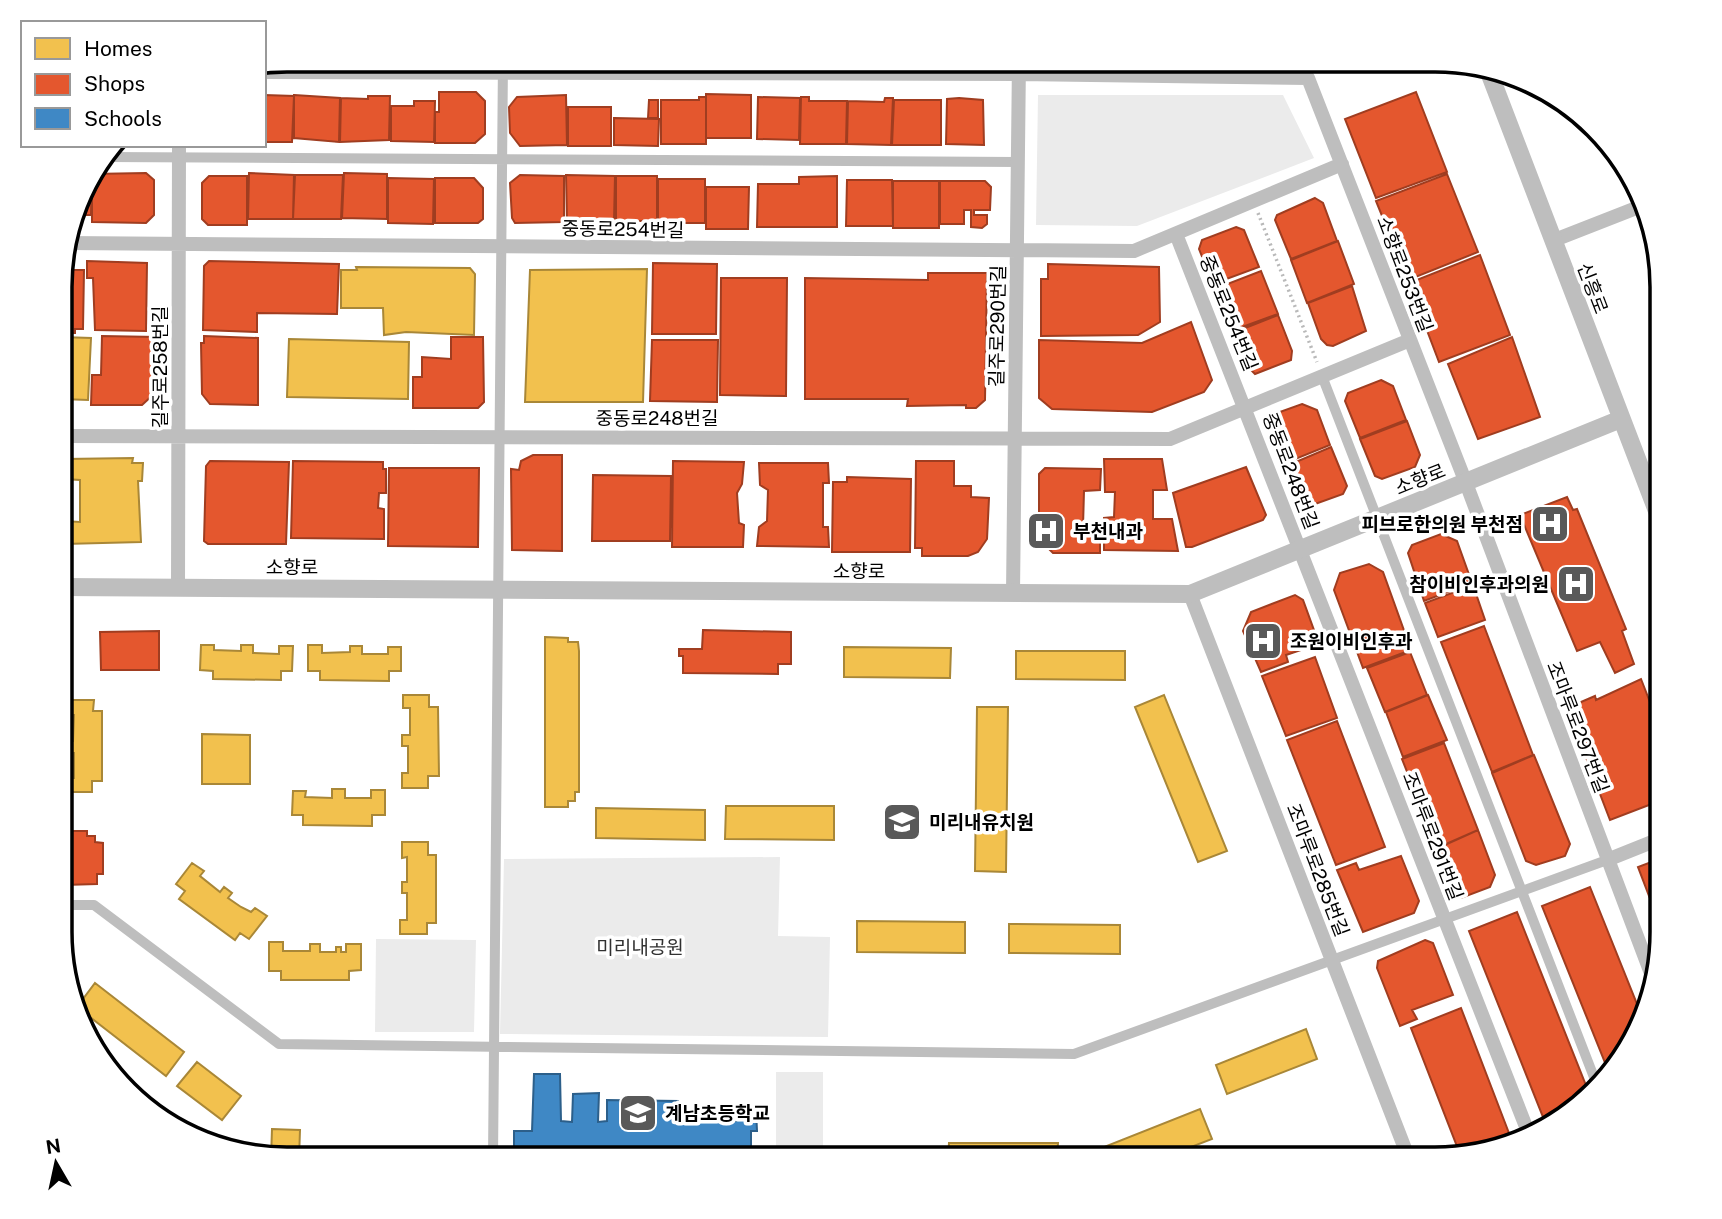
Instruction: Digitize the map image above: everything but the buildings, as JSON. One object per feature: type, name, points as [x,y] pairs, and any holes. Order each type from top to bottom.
[{"type":"street","points":[[493,1147],[503,72]]},
{"type":"street","name":"길주로290번길","points":[[1013,593],[1019,72]]},
{"type":"street","name":"소향로253번길","points":[[1150,72],[1308,78],[1466,483]]},
{"type":"street","name":"신흥로","points":[[1492,80],[1650,493]]},
{"type":"street","points":[[116,156],[179,152],[503,158],[1018,162]]},
{"type":"street","name":"길주로258번길","points":[[178,588],[179,152]]},
{"type":"street","name":"중동로254번길","points":[[77,243],[1134,251],[1342,164]]},
{"type":"street","points":[[1552,241],[1635,209]]},
{"type":"street","name":"중동로254번길","points":[[1176,234],[1246,407]]},
{"type":"street","name":"중동로248번길","points":[[72,436],[1170,439],[1410,340]]},
{"type":"street","points":[[1322,376],[1594,1077]]},
{"type":"street","name":"중동로248번길","points":[[1246,407],[1301,549]]},
{"type":"street","name":"소향로","points":[[72,587],[1190,594],[1621,419]]},
{"type":"street","name":"조마루로297번길","points":[[1466,483],[1647,964]]},
{"type":"street","name":"조마루로291번길","points":[[1301,549],[1526,1127]]},
{"type":"street","name":"조마루로285번길","points":[[1190,594],[1404,1147]]},
{"type":"street","points":[[72,905],[94,905],[279,1044],[1074,1054],[1650,843]]},
{"type":"path","points":[[1254,201],[1322,376]]},
{"type":"green space","points":[[1038,95],[1283,95],[1314,158],[1137,226],[1036,225]]},
{"type":"green space","name":"미리내공원","points":[[780,857],[778,936],[830,937],[828,1037],[500,1034],[504,859]]},
{"type":"green space","points":[[376,939],[476,940],[474,1032],[375,1032]]},
{"type":"green space","points":[[776,1072],[823,1072],[823,1147],[776,1147]]},
{"type":"place","name":"피브로한의원 부천점","points":[[1550,524]]},
{"type":"place","name":"부천내과","points":[[1046,531]]},
{"type":"place","name":"참이비인후과의원","points":[[1576,584]]},
{"type":"place","name":"조원이비인후과","points":[[1263,641]]},
{"type":"place","name":"미리내유치원","points":[[902,822]]},
{"type":"place","name":"계남초등학교","points":[[638,1113]]}]
